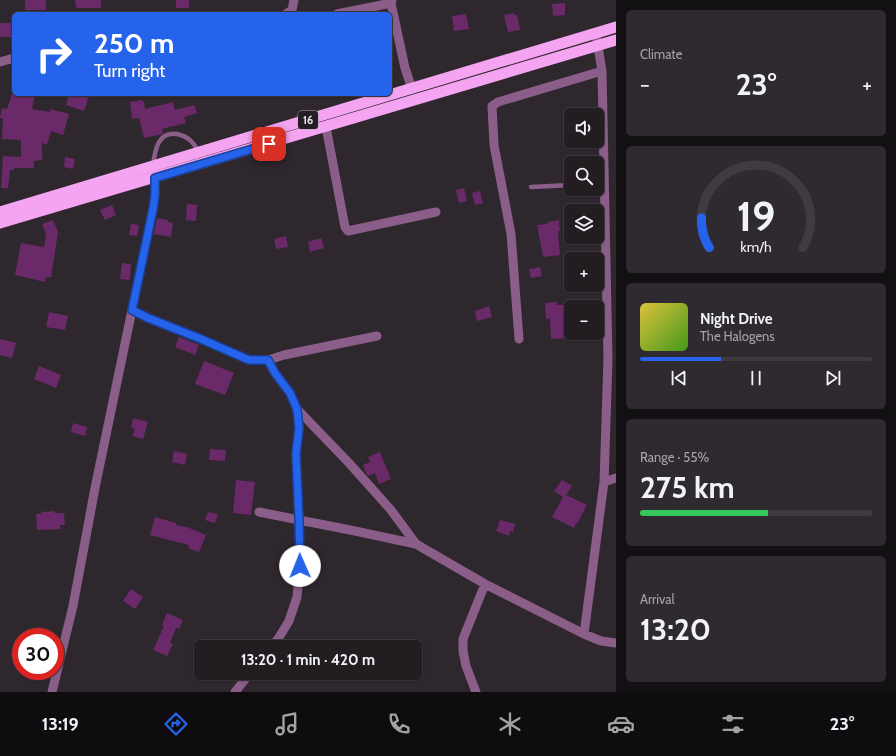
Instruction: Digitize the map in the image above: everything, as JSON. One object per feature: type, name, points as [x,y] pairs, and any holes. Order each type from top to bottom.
[{"type":"highway","name":"16","points":[[392,95],[616,27]]},
{"type":"highway","name":"16","points":[[0,224],[616,40]]},
{"type":"highway","name":"16","points":[[0,212],[388,96]]},
{"type":"street","points":[[289,12],[292,10],[294,0]]},
{"type":"street","points":[[345,12],[392,1],[405,68],[412,89]]},
{"type":"street","points":[[596,33],[602,71],[600,156]]},
{"type":"street","points":[[0,62],[12,59]]},
{"type":"street","points":[[519,339],[511,234],[494,145],[492,106],[498,102],[602,71]]},
{"type":"street","points":[[326,127],[345,227],[348,232],[436,212]]},
{"type":"street","points":[[52,692],[73,606],[95,488],[153,209],[155,178],[153,166]]},
{"type":"street","points":[[584,634],[604,482],[608,359],[601,196]]},
{"type":"street","points":[[132,310],[249,360],[268,360],[284,355],[377,336]]},
{"type":"street","points":[[268,360],[275,373],[290,393],[297,409],[299,428],[296,454],[300,566],[297,597],[289,620],[277,640]]},
{"type":"street","points":[[297,409],[349,463],[391,510],[416,544]]},
{"type":"street","points":[[604,482],[616,478]]},
{"type":"street","points":[[259,512],[416,544],[485,584],[584,634],[601,641],[616,643]]},
{"type":"street","points":[[476,692],[466,666],[463,651],[463,639],[485,584]]},
{"type":"street","points":[[235,692],[244,680]]},
{"type":"lane","points":[[153,166],[156,148],[162,137],[167,134],[172,133],[182,135],[191,141],[200,152]]},
{"type":"lane","points":[[531,187],[564,185]]},
{"type":"building","points":[[25,0],[46,0],[46,10],[25,10]]},
{"type":"building","points":[[75,0],[101,0],[101,8],[76,8]]},
{"type":"building","points":[[176,0],[189,0],[189,8],[176,8]]},
{"type":"building","points":[[565,3],[565,15],[553,16],[552,4]]},
{"type":"building","points":[[514,13],[514,15],[517,15],[520,30],[508,32],[504,15]]},
{"type":"building","points":[[466,14],[469,29],[454,31],[452,16]]},
{"type":"building","points":[[0,23],[12,23],[12,37],[0,37]]},
{"type":"building","points":[[12,94],[12,96],[35,96],[32,109],[50,112],[50,109],[69,114],[63,135],[51,131],[47,145],[42,143],[42,160],[34,161],[34,168],[14,168],[14,170],[10,170],[8,188],[1,188],[3,156],[21,157],[21,140],[2,139],[3,119],[0,117],[2,108],[7,109]]},
{"type":"building","points":[[68,96],[89,96],[84,111],[66,105]]},
{"type":"building","points":[[142,100],[144,102],[145,109],[173,102],[175,110],[194,105],[197,113],[184,117],[186,123],[162,129],[162,134],[144,138],[139,118],[132,119],[130,102]]},
{"type":"building","points":[[65,157],[75,159],[73,169],[64,167]]},
{"type":"building","points":[[464,188],[467,201],[459,203],[456,190]]},
{"type":"building","points":[[480,191],[483,203],[475,205],[472,193]]},
{"type":"building","points":[[187,204],[197,205],[196,221],[186,220]]},
{"type":"building","points":[[112,205],[116,215],[105,220],[100,210]]},
{"type":"building","points":[[157,218],[168,220],[168,222],[173,223],[171,237],[154,234]]},
{"type":"building","points":[[53,220],[58,232],[51,277],[46,277],[45,282],[15,275],[21,243],[44,247],[46,234],[42,224]]},
{"type":"building","points":[[559,220],[560,231],[558,231],[560,255],[543,257],[537,225],[548,224],[547,222]]},
{"type":"building","points":[[131,224],[139,225],[137,236],[129,235]]},
{"type":"building","points":[[286,236],[288,247],[276,249],[274,239]]},
{"type":"building","points":[[321,238],[324,248],[310,252],[308,242]]},
{"type":"building","points":[[122,263],[131,264],[130,280],[120,279]]},
{"type":"building","points":[[540,267],[542,276],[531,278],[529,269]]},
{"type":"building","points":[[557,302],[557,305],[563,305],[564,338],[551,339],[550,318],[546,319],[545,303]]},
{"type":"building","points":[[489,306],[492,317],[477,321],[475,311]]},
{"type":"building","points":[[49,312],[68,316],[65,330],[46,327]]},
{"type":"building","points":[[179,337],[199,345],[195,355],[175,347]]},
{"type":"building","points":[[0,339],[16,343],[12,358],[0,355]]},
{"type":"building","points":[[204,361],[234,373],[225,395],[195,384]]},
{"type":"building","points":[[39,366],[61,375],[56,388],[34,379]]},
{"type":"building","points":[[133,418],[148,422],[143,439],[132,436],[135,429],[131,428]]},
{"type":"building","points":[[73,423],[87,427],[85,436],[71,432]]},
{"type":"building","points":[[210,449],[226,450],[225,461],[209,460]]},
{"type":"building","points":[[174,451],[187,454],[185,465],[172,462]]},
{"type":"building","points":[[380,452],[391,479],[379,484],[375,473],[368,476],[363,465],[370,462],[368,457]]},
{"type":"building","points":[[236,480],[255,482],[251,515],[233,513]]},
{"type":"building","points":[[562,480],[572,486],[566,495],[587,505],[574,528],[552,517],[563,497],[554,491]]},
{"type":"building","points":[[54,511],[55,513],[64,513],[65,525],[60,525],[61,529],[37,530],[36,514]]},
{"type":"building","points":[[208,512],[218,514],[215,523],[205,520]]},
{"type":"building","points":[[155,517],[176,523],[176,525],[187,527],[206,535],[199,552],[188,548],[189,545],[150,535]]},
{"type":"building","points":[[500,520],[515,524],[513,532],[510,531],[509,536],[496,531]]},
{"type":"building","points":[[131,589],[143,597],[135,609],[123,601]]},
{"type":"building","points":[[167,613],[183,620],[179,629],[176,628],[170,643],[173,644],[167,656],[153,650],[164,626],[162,625]]},
{"type":"route","points":[[269,144],[155,178],[153,209],[132,310],[249,360],[268,360],[275,373],[290,393],[297,409],[299,428],[296,454],[300,566]]}]
